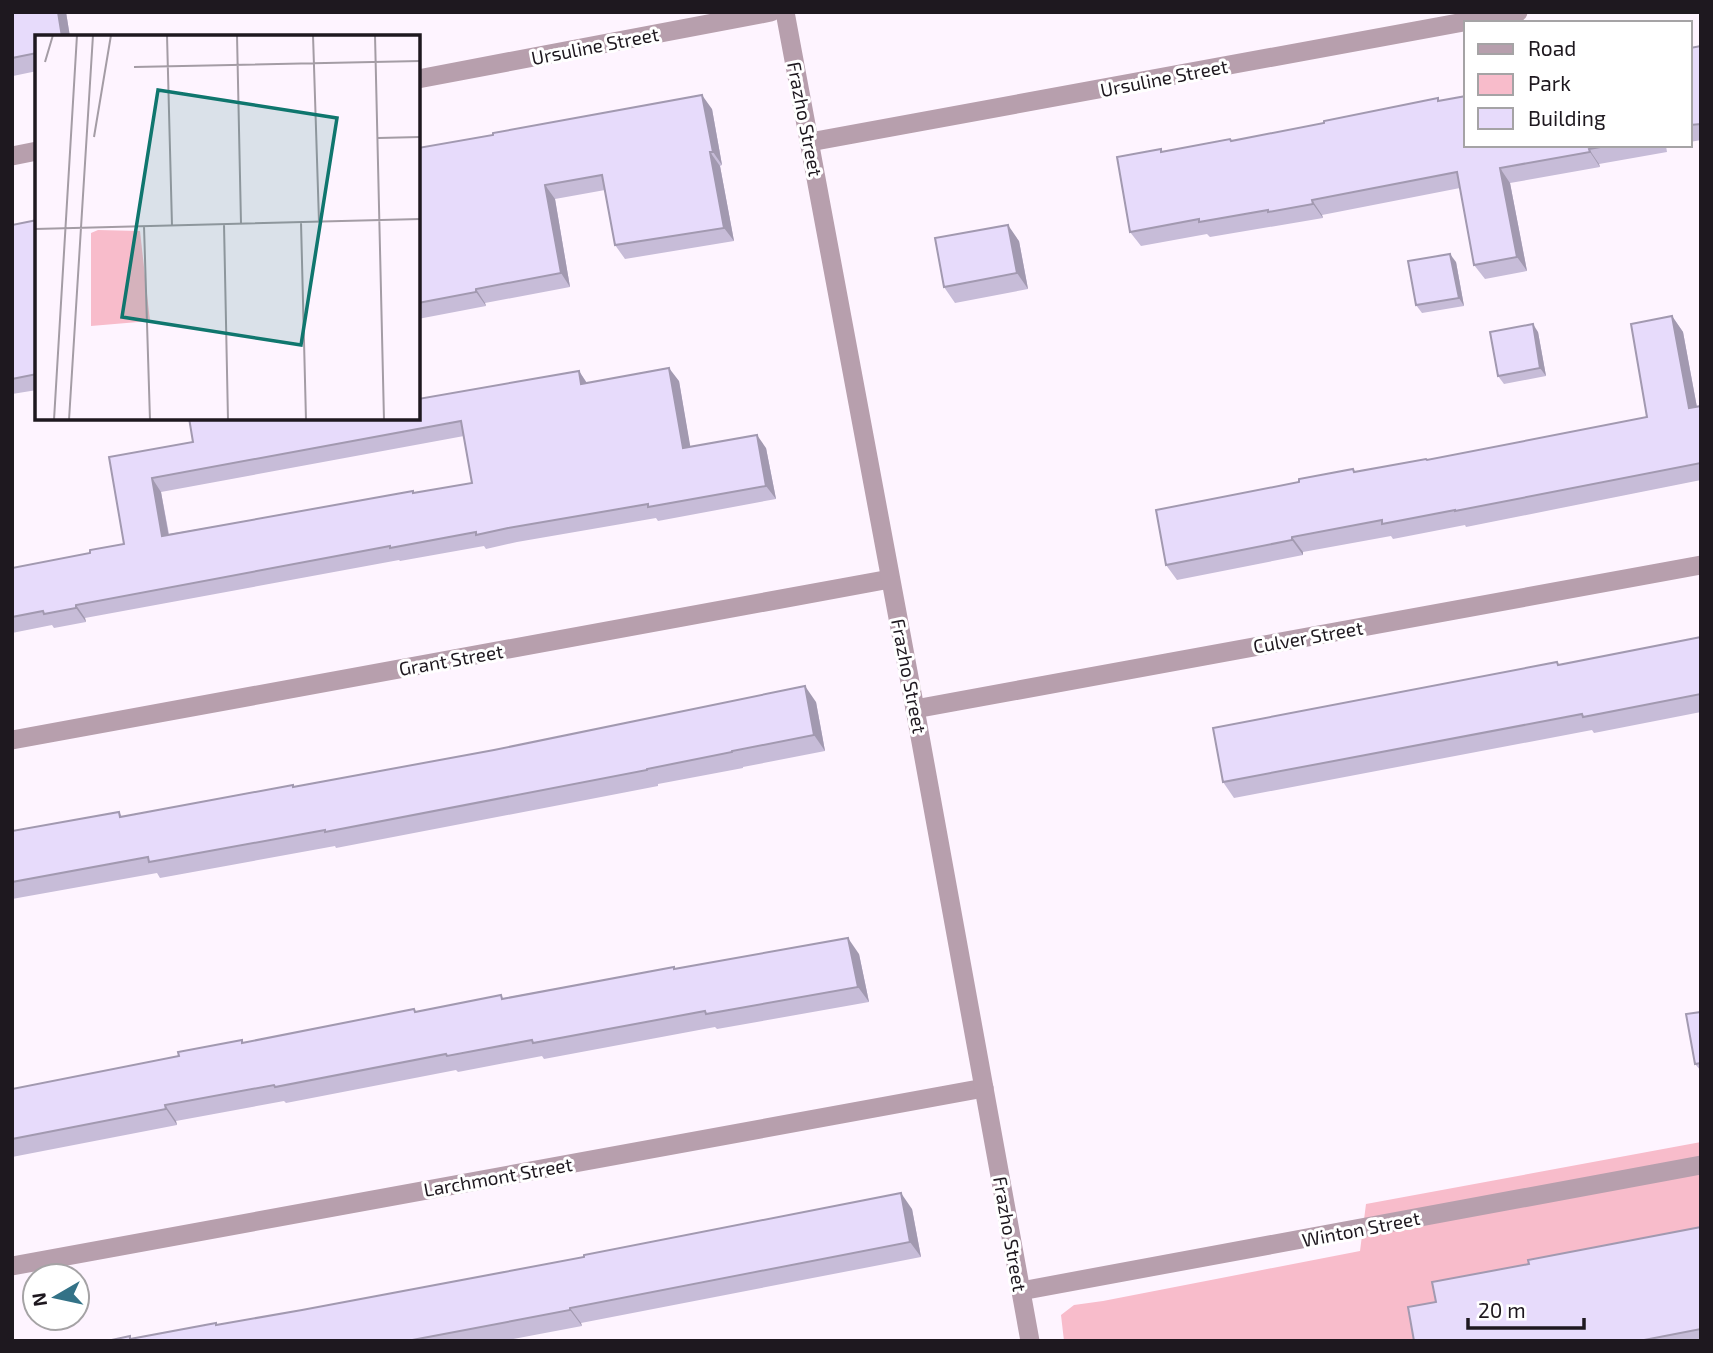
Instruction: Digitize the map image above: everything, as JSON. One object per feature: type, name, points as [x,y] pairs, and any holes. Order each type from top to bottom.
[{"type":"street","name":"Ursuline Street","points":[[420,79],[771,12]]},
{"type":"street","name":"Frazho Street","points":[[785,12],[1030,1341]]},
{"type":"street","name":"Ursuline Street","points":[[1470,21],[1518,12]]},
{"type":"street","name":"Ursuline Street","points":[[810,142],[1464,22]]},
{"type":"street","points":[[12,156],[35,151]]},
{"type":"street","name":"Culver Street","points":[[915,709],[1701,565]]},
{"type":"street","name":"Grant Street","points":[[12,740],[890,579]]},
{"type":"street","name":"Larchmont Street","points":[[12,1266],[984,1088]]},
{"type":"street","name":"Winton Street","points":[[1021,1291],[1701,1165]]},
{"type":"green space","points":[[1701,1142],[1701,1341],[1064,1341],[1061,1315],[1074,1305],[1360,1251],[1366,1204]]},
{"type":"building","points":[[12,12],[58,12],[62,35],[35,35],[35,53],[12,58]]},
{"type":"building","points":[[1701,46],[1701,124],[1692,125],[1692,48]]},
{"type":"building","points":[[702,95],[724,228],[615,245],[602,175],[545,185],[561,273],[420,303],[420,148]]},
{"type":"building","points":[[1464,96],[1464,147],[1600,147],[1589,149],[1590,152],[1500,168],[1517,257],[1474,265],[1457,172],[1312,200],[1313,204],[1199,222],[1199,219],[1130,232],[1117,157],[1230,139],[1231,141],[1438,98],[1438,101]]},
{"type":"building","points":[[35,220],[35,374],[12,379],[12,225]]},
{"type":"building","points":[[1008,225],[1017,273],[944,287],[935,238]]},
{"type":"building","points":[[1450,254],[1459,298],[1416,305],[1408,261]]},
{"type":"building","points":[[1672,316],[1689,408],[1701,406],[1701,463],[1455,511],[1382,524],[1382,520],[1292,537],[1292,540],[1166,565],[1156,510],[1299,482],[1299,479],[1427,460],[1647,417],[1631,324]]},
{"type":"building","points":[[1533,324],[1540,368],[1498,376],[1490,332]]},
{"type":"building","points":[[669,368],[683,448],[757,435],[766,486],[476,535],[476,532],[390,546],[76,605],[76,608],[12,617],[12,568],[124,544],[109,457],[193,442],[189,420],[420,420],[420,399],[579,371],[581,384]],"holes":[[[461,421],[472,483],[162,536],[152,478]]]},
{"type":"building","points":[[1701,637],[1701,694],[1223,782],[1213,728]]},
{"type":"building","points":[[805,686],[814,735],[325,832],[149,862],[148,857],[12,882],[12,831],[119,812],[120,817],[293,787],[494,750]]},
{"type":"building","points":[[848,938],[858,987],[706,1014],[705,1011],[533,1043],[532,1040],[447,1056],[446,1054],[165,1105],[166,1109],[12,1139],[12,1089],[179,1056],[178,1052],[242,1040],[242,1043],[414,1009],[415,1012],[501,995],[502,999]]},
{"type":"building","points":[[1701,1012],[1701,1063],[1695,1064],[1686,1014]]},
{"type":"building","points":[[901,1193],[910,1242],[407,1341],[107,1341],[302,1310]]},
{"type":"building","points":[[1701,1227],[1701,1329],[1639,1341],[1414,1341],[1408,1307],[1436,1302],[1432,1282],[1529,1264],[1528,1260]]}]
